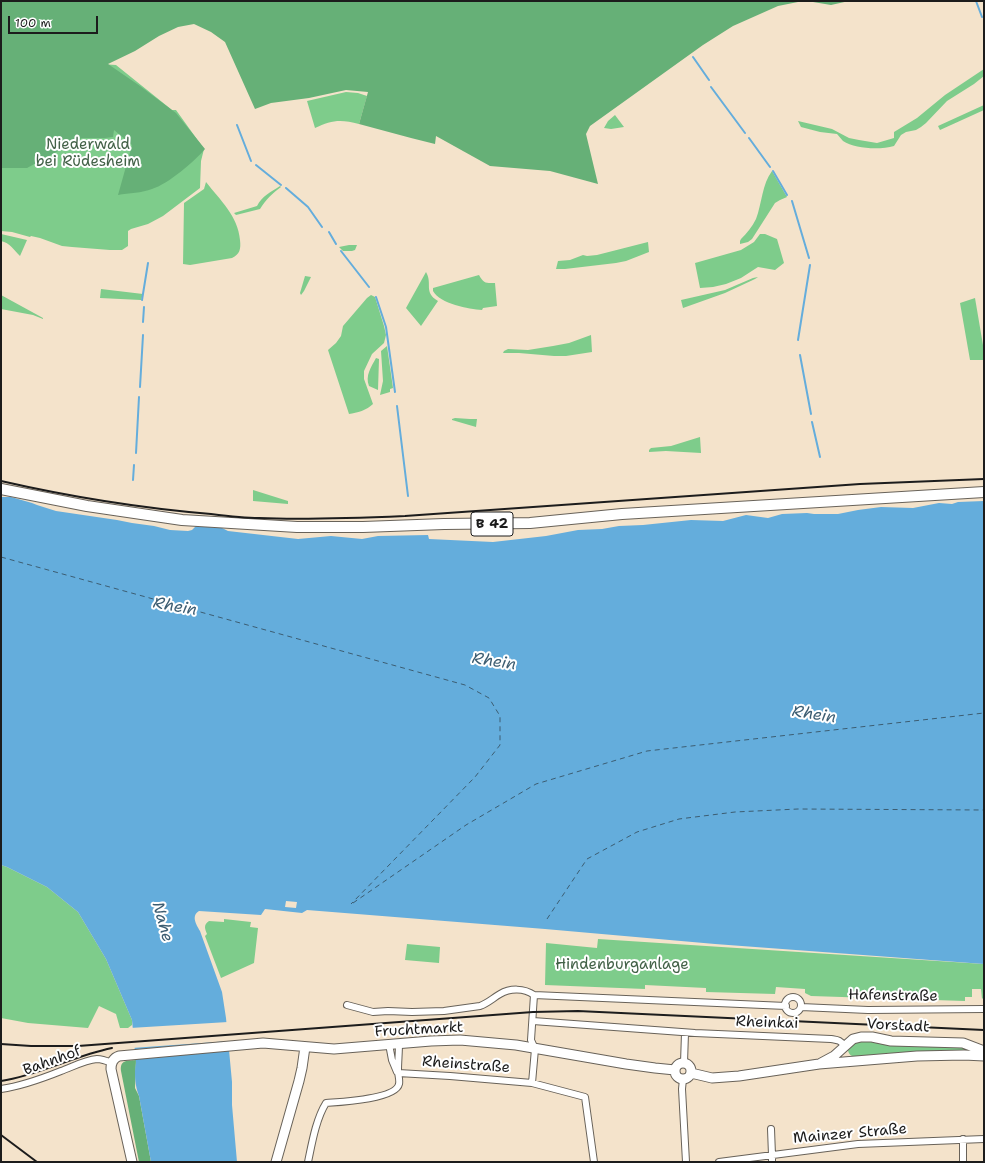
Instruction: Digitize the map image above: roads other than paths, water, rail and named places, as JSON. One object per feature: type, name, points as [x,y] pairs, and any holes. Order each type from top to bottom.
[{"type":"main road","name":"B 42","points":[[1,489],[86,506],[182,520],[297,527],[530,523],[653,512],[984,492]]},
{"type":"main road","name":"Vorstadt","points":[[818,1064],[834,1056],[853,1039],[861,1037],[872,1037],[891,1041],[963,1043],[984,1051]]},
{"type":"main road","name":"Fruchtmarkt","points":[[112,1063],[117,1056],[263,1043],[334,1049],[441,1041],[468,1041],[496,1043],[535,1049]]},
{"type":"main road","points":[[963,1043],[967,1050],[964,1055]]},
{"type":"main road","points":[[844,1046],[844,1055],[847,1059],[855,1062]]},
{"type":"main road","points":[[276,1162],[300,1081],[305,1047]]},
{"type":"main road","points":[[535,1049],[626,1064],[676,1070]]},
{"type":"main road","name":"Vorstadt","points":[[691,1073],[712,1078],[739,1076],[818,1064],[917,1056],[984,1056]]},
{"type":"main road","points":[[112,1063],[111,1069],[132,1162]]},
{"type":"main road","points":[[684,1063],[690,1066],[691,1073],[683,1079],[677,1075],[676,1070],[680,1064],[684,1063]]},
{"type":"street","points":[[347,1005],[373,1012],[428,1012],[480,1006],[510,990],[522,990],[529,991],[534,995],[786,1006]]},
{"type":"street","points":[[532,1083],[535,1049],[531,1040],[534,995]]},
{"type":"street","name":"Hafenstraße","points":[[794,998],[800,1002],[801,1007],[799,1011],[794,1013],[788,1010],[786,1006],[788,1000],[794,998]]},
{"type":"street","name":"Hafenstraße","points":[[801,1007],[868,1010],[984,1009]]},
{"type":"street","name":"Rheinkai","points":[[533,1021],[685,1033],[831,1039],[838,1040],[843,1043],[844,1046]]},
{"type":"street","points":[[684,1063],[685,1033]]},
{"type":"street","points":[[394,1044],[392,1060],[398,1073]]},
{"type":"street","points":[[308,1162],[320,1117],[326,1103],[350,1101],[383,1095],[393,1092],[399,1086],[400,1082],[394,1044]]},
{"type":"street","name":"Bahnhof","points":[[1,1089],[16,1087],[39,1080],[95,1059],[112,1063]]},
{"type":"street","name":"Rheinstraße","points":[[398,1073],[532,1083],[585,1097],[594,1162]]},
{"type":"street","points":[[683,1079],[682,1089],[686,1162]]},
{"type":"street","points":[[771,1129],[772,1162]]},
{"type":"street","points":[[963,1139],[963,1162]]},
{"type":"street","name":"Mainzer Straße","points":[[719,1162],[858,1144],[984,1139]]},
{"type":"water","points":[[1,497],[11,497],[56,511],[154,526],[170,530],[188,531],[192,530],[196,526],[222,528],[228,531],[298,539],[331,536],[362,539],[378,536],[428,535],[429,539],[493,542],[619,526],[691,520],[723,521],[746,515],[768,518],[782,514],[838,514],[881,507],[913,508],[939,503],[952,504],[958,502],[984,501],[984,964],[715,944],[307,910],[302,913],[265,909],[261,915],[199,911],[195,915],[195,920],[222,992],[226,1018],[237,1162],[151,1162],[136,1084],[136,1063],[132,1020],[106,959],[78,912],[47,887],[1,865]]},
{"type":"waterway","points":[[976,1],[982,17]]},
{"type":"waterway","points":[[693,57],[709,80]]},
{"type":"waterway","points":[[711,87],[745,133]]},
{"type":"waterway","points":[[237,125],[251,161]]},
{"type":"waterway","points":[[749,138],[770,167]]},
{"type":"waterway","points":[[256,165],[281,185]]},
{"type":"waterway","points":[[773,171],[787,195]]},
{"type":"waterway","points":[[286,188],[308,207],[322,227]]},
{"type":"waterway","points":[[792,201],[809,258]]},
{"type":"waterway","points":[[329,232],[336,244]]},
{"type":"waterway","points":[[341,251],[369,287]]},
{"type":"waterway","points":[[142,300],[148,263]]},
{"type":"waterway","points":[[798,340],[810,265]]},
{"type":"waterway","points":[[376,297],[386,327],[395,392]]},
{"type":"waterway","points":[[143,322],[144,307]]},
{"type":"waterway","points":[[140,387],[143,335]]},
{"type":"waterway","points":[[800,355],[811,414]]},
{"type":"waterway","points":[[136,453],[139,397]]},
{"type":"waterway","points":[[397,406],[408,496]]},
{"type":"waterway","points":[[812,422],[820,457]]},
{"type":"waterway","points":[[133,480],[134,465]]},
{"type":"railway","points":[[1,481],[79,497],[158,509],[253,518],[296,519],[405,516],[860,484],[984,479]]},
{"type":"railway","points":[[1,1044],[31,1046],[78,1046],[533,1012],[578,1011],[984,1030]]},
{"type":"railway","points":[[1,1081],[29,1074],[98,1051],[112,1048]]},
{"type":"railway","points":[[1,1135],[37,1162]]},
{"type":"park label","name":"Niederwald bei Rüdesheim","points":[[88,154]]},
{"type":"park label","name":"Hindenburganlage","points":[[622,965]]},
{"type":"water label","name":"Rhein","points":[[175,607]]},
{"type":"water label","name":"Rhein","points":[[494,662]]},
{"type":"water label","name":"Rhein","points":[[814,715]]},
{"type":"water label","name":"Nahe","points":[[162,922]]}]
